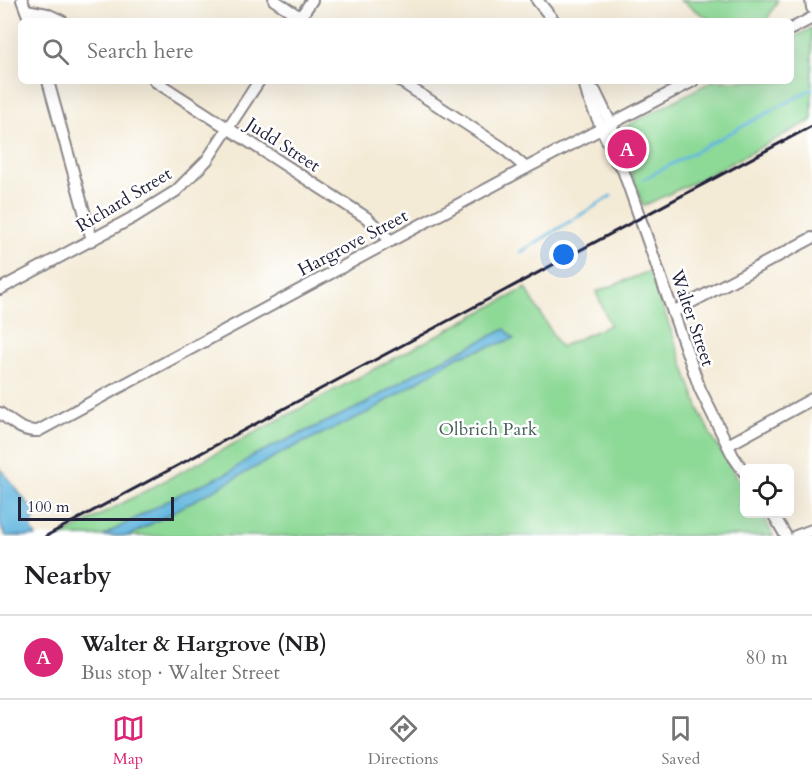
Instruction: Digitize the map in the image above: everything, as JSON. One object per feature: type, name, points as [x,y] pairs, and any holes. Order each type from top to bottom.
[{"type":"street","points":[[274,0],[299,18]]},
{"type":"street","points":[[303,18],[312,0]]},
{"type":"street","points":[[537,0],[552,18]]},
{"type":"street","points":[[811,0],[812,8]]},
{"type":"street","points":[[26,10],[56,18]]},
{"type":"street","points":[[794,27],[812,18]]},
{"type":"street","points":[[49,84],[92,240]]},
{"type":"street","name":"Judd Street","points":[[160,84],[367,218],[391,240]]},
{"type":"street","name":"Richard Street","points":[[0,289],[92,240],[176,191],[207,160],[257,84]]},
{"type":"street","points":[[405,84],[503,148],[526,168]]},
{"type":"street","name":"Walter Street","points":[[585,84],[588,97],[624,157],[622,167],[699,389],[740,465]]},
{"type":"street","name":"Hargrove Street","points":[[0,412],[20,428],[38,431],[391,240],[687,84]]},
{"type":"street","points":[[673,312],[812,238]]},
{"type":"street","points":[[728,445],[812,399]]},
{"type":"street","points":[[776,518],[786,536]]},
{"type":"street","points":[[796,536],[812,530]]},
{"type":"green space","points":[[680,0],[778,0],[768,18],[707,18]]},
{"type":"green space","points":[[812,28],[812,120],[707,176],[643,206],[619,138],[623,128],[706,84],[794,84],[794,37]]},
{"type":"green space","name":"Olbrich Park","points":[[650,271],[701,415],[740,482],[740,518],[764,518],[773,536],[61,536],[526,288],[560,347],[610,325],[596,292]]},
{"type":"water","points":[[505,329],[514,339],[457,357],[369,412],[289,449],[129,536],[103,536],[180,494],[230,472],[252,456],[365,404],[414,374]]},
{"type":"water","points":[[0,468],[36,514],[31,528],[36,536],[6,536],[0,526]]},
{"type":"waterway","points":[[644,179],[812,89]]},
{"type":"waterway","points":[[521,252],[611,196]]},
{"type":"railway","points":[[46,536],[812,126]]},
{"type":"place","name":"Walter & Hargrove (NB)","points":[[627,149]]}]
